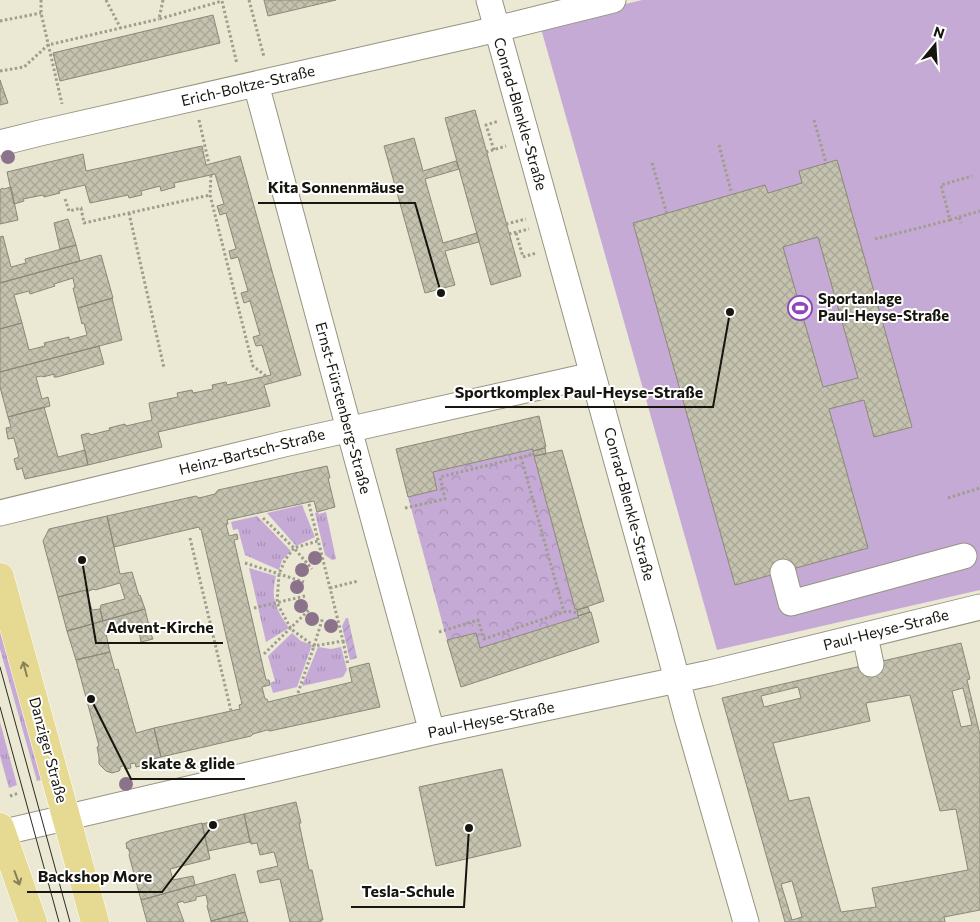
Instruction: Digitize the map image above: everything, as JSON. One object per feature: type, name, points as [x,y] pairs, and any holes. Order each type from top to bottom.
[{"type":"main road","name":"Danziger Straße","points":[[0,577],[95,922]]},
{"type":"main road","points":[[1,831],[33,922]]},
{"type":"street","name":"Conrad-Blenkle-Straße","points":[[489,0],[677,681],[746,922]]},
{"type":"street","name":"Conrad-Blenkle-Straße","points":[[496,28],[613,0]]},
{"type":"street","name":"Erich-Boltze-Straße","points":[[0,143],[40,132],[496,28]]},
{"type":"street","name":"Ernst-Fürstenberg-Straße","points":[[256,84],[432,732]]},
{"type":"street","name":"Heinz-Bartsch-Straße","points":[[0,513],[349,429],[593,374]]},
{"type":"street","points":[[783,572],[792,603],[970,563]]},
{"type":"street","name":"Paul-Heyse-Straße","points":[[1,831],[432,732],[677,681],[980,607]]},
{"type":"street","points":[[864,636],[871,664]]},
{"type":"path","points":[[41,0],[41,13],[62,104]]},
{"type":"path","points":[[106,0],[121,29]]},
{"type":"path","points":[[159,19],[163,0]]},
{"type":"path","points":[[249,0],[264,57]]},
{"type":"path","points":[[0,71],[24,67],[48,44],[121,29],[222,1],[238,64]]},
{"type":"path","points":[[0,21],[41,13]]},
{"type":"path","points":[[199,120],[209,164]]},
{"type":"path","points":[[814,120],[826,163]]},
{"type":"path","points":[[494,150],[486,125],[499,121]]},
{"type":"path","points":[[718,145],[732,195]]},
{"type":"path","points":[[486,152],[506,146]]},
{"type":"path","points":[[652,163],[667,214]]},
{"type":"path","points":[[212,175],[210,195],[253,366],[266,376]]},
{"type":"path","points":[[950,220],[941,185],[972,176]]},
{"type":"path","points":[[65,199],[69,211],[81,208],[84,223],[210,195]]},
{"type":"path","points":[[875,239],[980,211]]},
{"type":"path","points":[[129,213],[164,368]]},
{"type":"path","points":[[959,217],[961,223]]},
{"type":"path","points":[[506,224],[526,219]]},
{"type":"path","points":[[509,234],[529,229]]},
{"type":"path","points":[[516,233],[523,257],[536,253]]},
{"type":"path","points":[[405,508],[445,499],[440,477],[534,454]]},
{"type":"path","points":[[521,457],[564,612]]},
{"type":"path","points":[[948,498],[980,488]]},
{"type":"path","points":[[309,504],[348,665]]},
{"type":"path","points":[[263,518],[294,548],[312,569]]},
{"type":"path","points":[[190,538],[231,711]]},
{"type":"path","points":[[318,541],[294,548],[285,560],[279,574],[277,603],[291,629],[314,646],[343,641]]},
{"type":"path","points":[[245,564],[304,582]]},
{"type":"path","points":[[330,588],[358,581]]},
{"type":"path","points":[[254,608],[304,596]]},
{"type":"path","points":[[264,654],[310,609]]},
{"type":"path","points":[[439,632],[478,620],[484,639],[567,611],[578,613]]},
{"type":"path","points":[[298,693],[323,617]]},
{"type":"path","points":[[10,796],[20,793]]},
{"type":"green space","name":"Sportanlage Paul-Heyse-Straße","points":[[642,0],[980,0],[980,590],[717,650],[540,25]]},
{"type":"green space","points":[[533,449],[575,609],[577,609],[579,617],[480,648],[475,633],[447,640],[408,497],[437,490],[433,472]]},
{"type":"green space","points":[[302,505],[315,537],[296,546],[267,513]]},
{"type":"green space","points":[[318,512],[319,514],[326,512],[336,559],[332,560],[325,555],[315,513]]},
{"type":"green space","points":[[257,516],[291,551],[282,560],[279,570],[245,555],[238,529],[233,530],[231,522]]},
{"type":"green space","points":[[249,568],[276,576],[274,599],[280,614],[289,628],[266,642]]},
{"type":"green space","points":[[0,607],[48,778],[37,781],[0,649]]},
{"type":"green space","points":[[346,618],[348,618],[357,658],[350,660],[342,626]]},
{"type":"green space","points":[[292,633],[301,641],[312,645],[297,687],[273,693],[270,683],[275,681],[268,656]]},
{"type":"green space","points":[[318,647],[331,649],[341,647],[347,670],[343,677],[302,686]]},
{"type":"green space","points":[[0,722],[17,785],[9,788],[0,756]]},
{"type":"building","points":[[264,0],[336,0],[268,16]]},
{"type":"building","points":[[213,15],[220,43],[60,81],[53,53]]},
{"type":"building","points":[[0,80],[8,103],[0,105]]},
{"type":"building","points":[[475,110],[521,276],[491,285],[445,118]]},
{"type":"building","points":[[414,138],[423,171],[456,161],[459,169],[425,179],[443,243],[477,233],[479,242],[445,251],[455,285],[425,293],[384,146]]},
{"type":"building","points":[[202,146],[206,165],[240,156],[301,375],[264,385],[270,406],[158,432],[162,447],[88,465],[81,435],[89,433],[90,435],[125,424],[126,426],[152,420],[149,403],[178,397],[177,393],[192,390],[193,393],[213,389],[212,385],[226,382],[227,385],[271,375],[262,345],[256,346],[253,337],[260,335],[250,301],[244,303],[241,293],[248,291],[238,257],[231,259],[229,251],[236,249],[226,213],[220,215],[217,206],[224,204],[215,174],[174,183],[175,187],[161,191],[160,186],[141,191],[142,195],[129,198],[128,195],[90,203],[85,185],[59,191],[60,193],[44,197],[43,195],[23,199],[24,201],[14,204],[7,172],[83,154],[86,171]]},
{"type":"building","points":[[837,160],[912,427],[874,437],[864,400],[829,409],[868,548],[735,585],[633,223],[765,185],[768,193],[802,183],[799,171]],"holes":[[[818,237],[858,378],[823,387],[783,247]]]},
{"type":"building","points":[[11,187],[18,220],[0,224],[0,190]]},
{"type":"building","points":[[68,219],[76,245],[60,249],[54,223]]},
{"type":"building","points":[[3,236],[11,267],[26,263],[25,259],[76,245],[80,261],[0,283],[0,237]]},
{"type":"building","points":[[101,255],[113,298],[78,308],[73,288],[75,288],[73,278],[30,294],[29,291],[14,295],[22,323],[0,329],[0,283]]},
{"type":"building","points":[[112,298],[122,340],[0,372],[0,329],[22,323],[29,350],[45,346],[44,343],[69,337],[69,340],[87,335],[78,308]]},
{"type":"building","points":[[99,346],[104,364],[57,377],[54,377],[54,374],[36,377],[42,399],[48,397],[50,406],[8,417],[0,387],[0,372]]},
{"type":"building","points":[[44,407],[58,457],[85,450],[88,465],[25,479],[22,468],[17,470],[14,459],[19,457],[14,438],[8,439],[6,428],[11,427],[8,417]]},
{"type":"building","points":[[539,416],[545,448],[533,451],[533,449],[433,472],[437,490],[408,497],[396,449]]},
{"type":"building","points":[[545,448],[546,454],[534,456],[533,451]]},
{"type":"building","points":[[562,450],[604,601],[577,610],[575,609],[534,456]]},
{"type":"building","points":[[327,466],[335,507],[317,512],[314,501],[227,520],[228,524],[226,524],[229,536],[237,534],[238,539],[234,540],[266,680],[269,680],[270,685],[262,687],[265,699],[268,702],[352,682],[349,668],[369,663],[380,707],[270,731],[267,730],[251,736],[161,757],[154,728],[240,709],[239,705],[242,704],[201,529],[199,527],[114,547],[107,516],[196,496],[199,498],[215,494],[218,490]]},
{"type":"building","points":[[107,516],[120,574],[132,572],[145,609],[103,621],[101,605],[125,599],[120,583],[58,597],[43,541],[49,529]]},
{"type":"building","points":[[86,590],[92,610],[100,609],[103,621],[67,631],[58,597]]},
{"type":"building","points":[[588,607],[590,612],[578,616],[577,610]]},
{"type":"building","points":[[145,609],[148,622],[157,630],[151,634],[153,639],[141,642],[139,632],[129,629],[106,634],[110,652],[76,660],[67,631]]},
{"type":"building","points":[[591,612],[599,642],[461,687],[447,640],[476,633],[480,648]]},
{"type":"building","points":[[961,643],[970,679],[967,680],[980,735],[980,910],[944,917],[945,922],[785,922],[722,698]],"holes":[[[798,687],[801,698],[764,707],[761,696]],[[963,688],[972,725],[961,727],[952,691]],[[910,695],[940,811],[956,809],[968,870],[872,888],[876,907],[841,912],[809,797],[789,801],[773,743],[870,721],[866,703]],[[792,881],[802,917],[792,920],[781,884]]]},
{"type":"building","points":[[110,652],[115,670],[118,669],[136,733],[154,728],[161,757],[153,759],[154,763],[148,764],[147,760],[140,762],[141,766],[136,767],[135,763],[130,764],[131,768],[125,769],[125,765],[120,767],[119,771],[112,773],[106,771],[99,764],[97,747],[99,746],[76,660]]},
{"type":"building","points":[[502,769],[521,846],[436,866],[419,787]]},
{"type":"building","points":[[296,802],[309,870],[312,870],[323,920],[321,922],[290,922],[280,879],[260,883],[257,871],[278,866],[274,852],[260,855],[257,843],[251,844],[244,814]]},
{"type":"building","points":[[244,814],[250,842],[208,851],[202,824]]},
{"type":"building","points":[[202,823],[210,859],[170,869],[173,880],[193,876],[195,885],[141,900],[126,843],[131,840]]},
{"type":"building","points":[[235,874],[245,912],[211,921],[206,895],[196,897],[196,900],[177,903],[184,922],[147,922],[141,900]]},
{"type":"building","points":[[245,912],[248,922],[211,922],[211,921]]},
{"type":"tram line","points":[[0,667],[70,922]]},
{"type":"tram line","points":[[0,707],[59,922]]},
{"type":"place","name":"Kita Sonnenmäuse","points":[[441,293]]},
{"type":"place","name":"Sportanlage Paul-Heyse-Straße","points":[[800,308]]},
{"type":"place","name":"Sportkomplex Paul-Heyse-Straße","points":[[730,312]]},
{"type":"place","name":"Advent-Kirche","points":[[82,560]]},
{"type":"place","name":"skate & glide","points":[[91,699]]},
{"type":"place","name":"Backshop More","points":[[213,825]]},
{"type":"place","name":"Tesla-Schule","points":[[469,828]]}]
